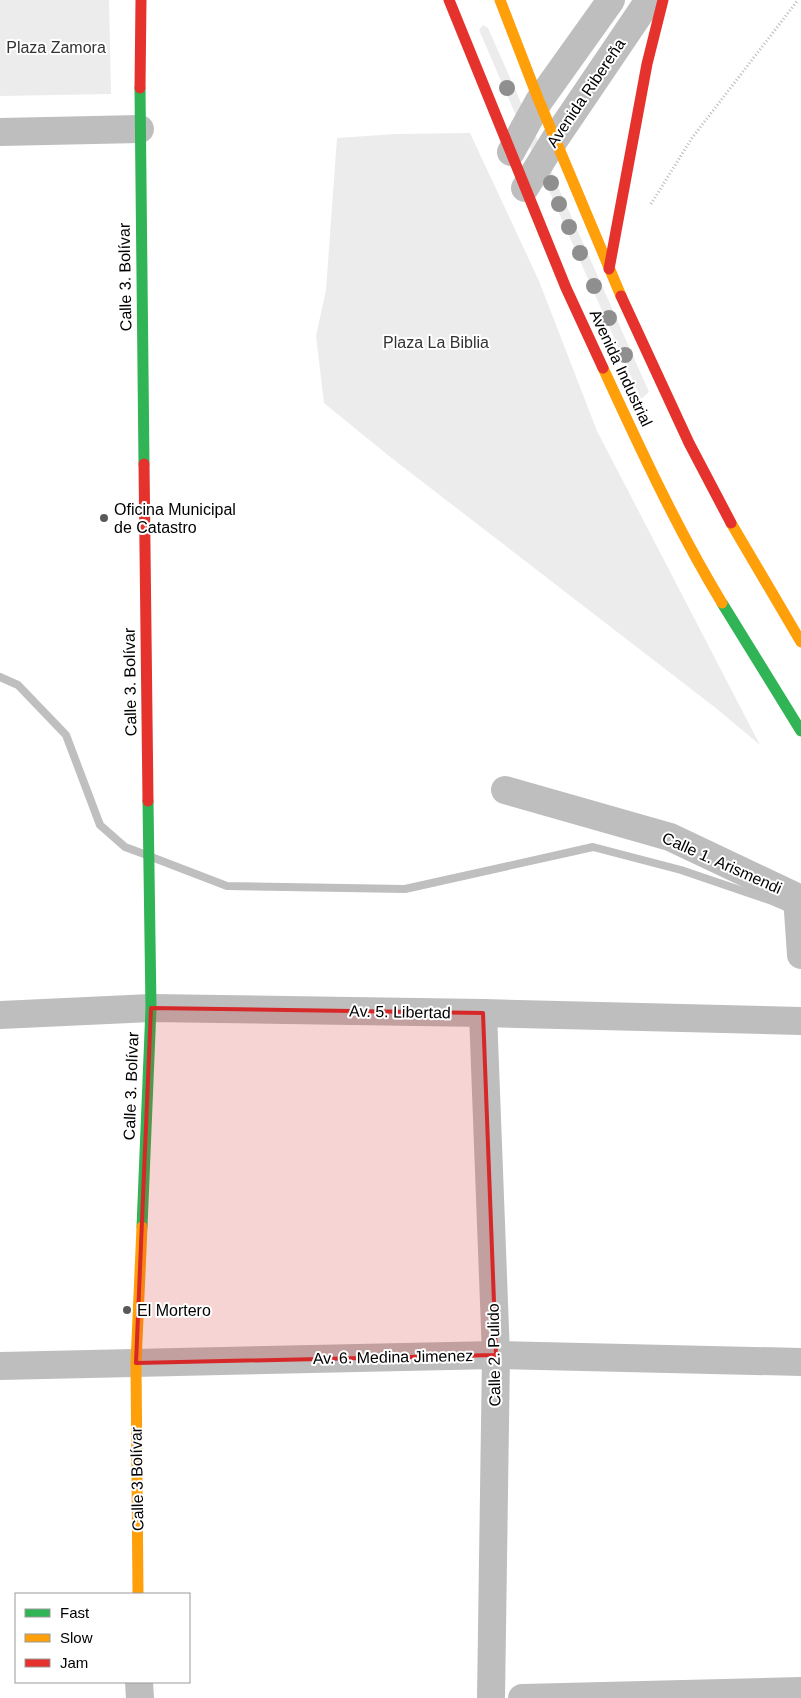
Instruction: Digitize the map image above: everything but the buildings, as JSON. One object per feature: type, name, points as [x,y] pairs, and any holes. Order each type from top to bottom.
[{"type":"street","name":"Calle 3. Bolívar","points":[[136,1363],[151,1008],[140,129],[141,0]]},
{"type":"street","name":"Avenida Industrial","points":[[449,0],[566,288],[647,464],[696,558],[801,731]]},
{"type":"street","name":"Avenida Industrial","points":[[500,0],[539,101],[609,270],[689,444],[736,535],[801,642]]},
{"type":"street","name":"Avenida Ribereña","points":[[511,152],[539,101],[611,0]]},
{"type":"street","name":"Avenida Ribereña","points":[[525,188],[555,139],[649,0]]},
{"type":"street","points":[[609,270],[647,64],[663,0]]},
{"type":"street","points":[[0,132],[140,129]]},
{"type":"street","name":"Calle 1. Arismendi","points":[[505,790],[670,838],[797,897],[801,955]]},
{"type":"street","name":"Av. 5. Libertad","points":[[0,1016],[151,1008],[483,1013],[801,1021]]},
{"type":"street","name":"Calle 2. Pulido","points":[[483,1013],[496,1355],[491,1698]]},
{"type":"street","name":"Av. 6. Medina Jimenez","points":[[0,1366],[496,1355],[801,1362]]},
{"type":"street","name":"Calle 3 Bolívar","points":[[136,1363],[138,1593]]},
{"type":"street","points":[[140,1683],[140,1698]]},
{"type":"street","points":[[522,1698],[801,1691]]},
{"type":"path","points":[[645,212],[692,138],[798,0]]},
{"type":"highlighted area","points":[[151,1008],[483,1013],[496,1355],[136,1363]]},
{"type":"green space","name":"Plaza Zamora","points":[[0,0],[109,0],[111,94],[0,96]]},
{"type":"green space","points":[[483,25],[488,28],[649,392],[641,399],[479,30]]},
{"type":"green space","name":"Plaza La Biblia","points":[[470,133],[539,281],[597,431],[760,745],[717,709],[389,456],[324,403],[316,336],[326,290],[337,138],[396,134]]},
{"type":"waterway","points":[[0,677],[18,685],[66,735],[100,825],[125,847],[144,854]]},
{"type":"waterway","points":[[154,858],[227,886],[405,889],[593,847],[681,870],[793,910]]},
{"type":"traffic: fast","points":[[140,88],[144,464]]},
{"type":"traffic: fast","points":[[722,603],[801,731]]},
{"type":"traffic: fast","points":[[142,1227],[151,1008],[148,801]]},
{"type":"traffic: slow","points":[[500,0],[539,101],[621,296]]},
{"type":"traffic: slow","points":[[603,368],[674,516],[722,603]]},
{"type":"traffic: slow","points":[[731,523],[801,642]]},
{"type":"traffic: slow","points":[[138,1593],[136,1363],[142,1227]]},
{"type":"traffic: jam","points":[[140,88],[141,0]]},
{"type":"traffic: jam","points":[[449,0],[566,288],[603,368]]},
{"type":"traffic: jam","points":[[609,269],[647,64],[663,0]]},
{"type":"traffic: jam","points":[[621,296],[689,443],[731,523]]},
{"type":"traffic: jam","points":[[144,464],[148,801]]},
{"type":"place","name":"Oficina Municipal de Catastro","points":[[104,518]]},
{"type":"place","name":"El Mortero","points":[[127,1310]]}]
